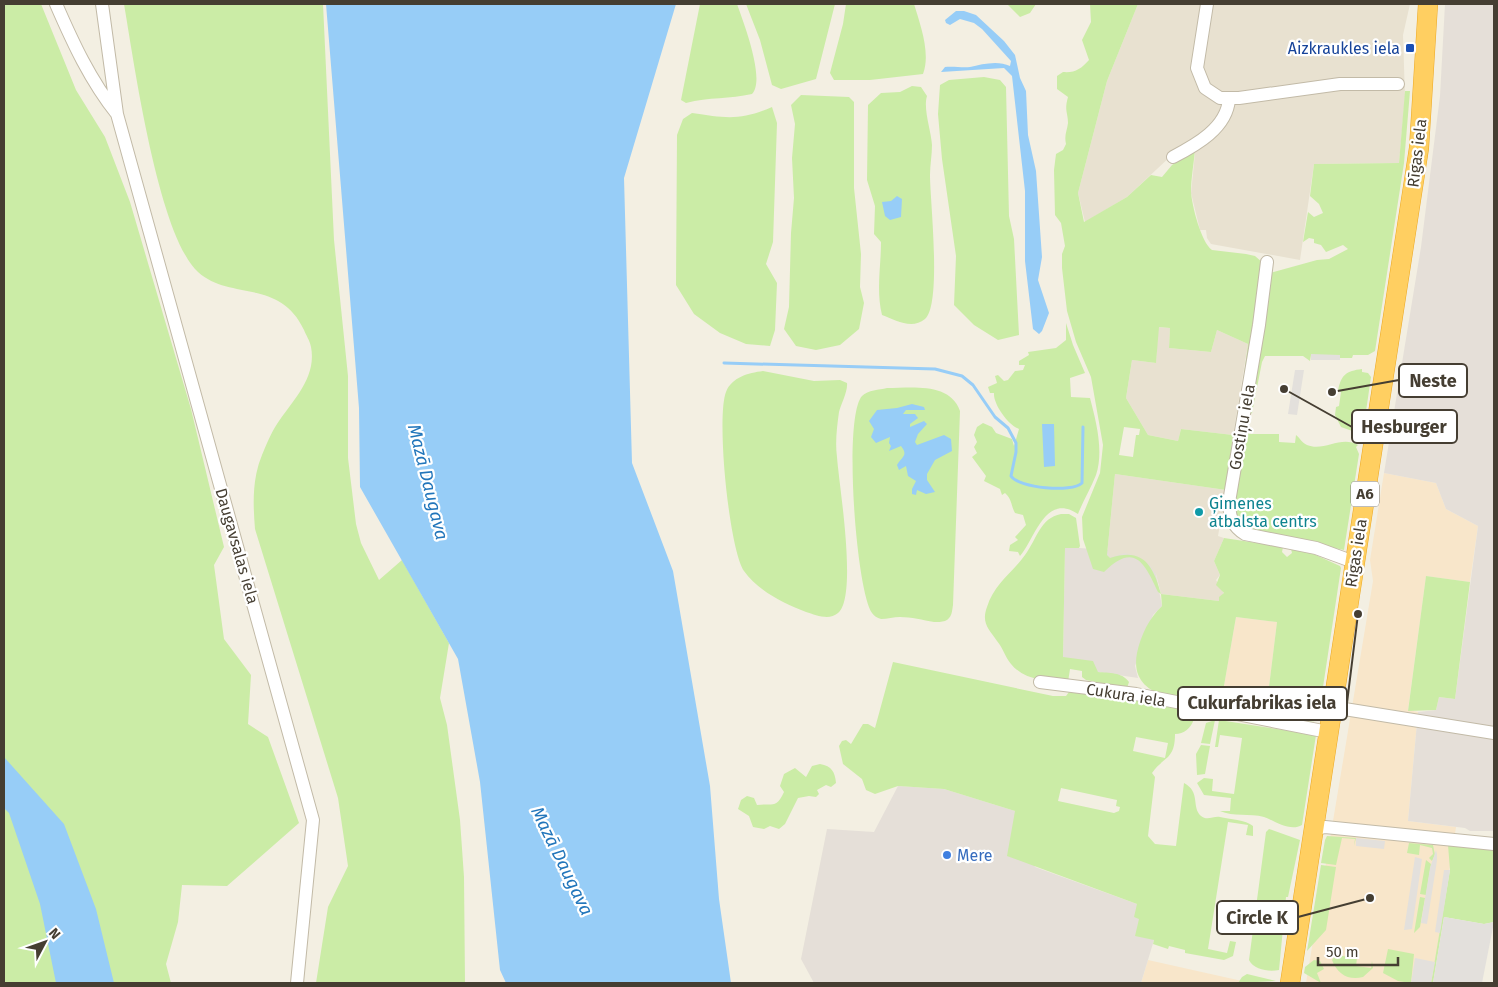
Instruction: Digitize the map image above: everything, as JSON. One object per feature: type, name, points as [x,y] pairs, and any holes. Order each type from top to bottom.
[{"type":"highway","name":"Rīgas iela","points":[[1290,983],[1419,148],[1428,4]]},
{"type":"street","name":"Daugavsalas iela","points":[[56,4],[77,52],[99,91],[117,114]]},
{"type":"street","name":"Daugavsalas iela","points":[[102,4],[117,114],[313,820],[296,983]]},
{"type":"street","points":[[1207,4],[1197,68],[1200,79],[1212,94],[1228,99],[1340,84],[1398,84]]},
{"type":"street","points":[[1173,157],[1204,139],[1226,114],[1228,99]]},
{"type":"street","name":"Gostiņu iela","points":[[1267,262],[1259,325],[1229,502],[1230,518],[1238,530],[1246,534],[1316,548],[1354,562]]},
{"type":"street","name":"Cukura iela","points":[[1040,682],[1136,694],[1328,732]]},
{"type":"street","points":[[1332,707],[1494,733]]},
{"type":"street","points":[[1313,830],[1325,828],[1494,844]]},
{"type":"shaded area","points":[[1138,4],[1410,4],[1403,35],[1405,97],[1399,163],[1314,164],[1300,260],[1211,244],[1207,238],[1206,230],[1200,230],[1191,193],[1196,143],[1172,155],[1127,197],[1085,222],[1078,193],[1107,81]]},
{"type":"shaded area","points":[[1445,4],[1494,4],[1494,831],[1470,831],[1465,828],[1408,821],[1418,712],[1436,710],[1439,697],[1455,699],[1478,526],[1446,509],[1436,483],[1384,473],[1421,247],[1440,96]]},
{"type":"shaded area","points":[[1158,327],[1170,328],[1169,348],[1211,352],[1217,330],[1248,344],[1233,435],[1181,429],[1178,441],[1148,435],[1126,398],[1132,360],[1156,363]]},
{"type":"shaded area","points":[[1311,354],[1340,355],[1340,360],[1311,360]]},
{"type":"shaded area","points":[[1295,370],[1304,370],[1297,415],[1288,414]]},
{"type":"shaded area","points":[[1384,473],[1436,483],[1446,509],[1478,526],[1470,582],[1426,576],[1408,710],[1418,712],[1408,821],[1456,827],[1432,983],[1306,983],[1373,581],[1370,560]]},
{"type":"shaded area","points":[[1115,474],[1226,490],[1218,536],[1224,538],[1214,561],[1220,575],[1216,580],[1224,594],[1219,601],[1161,594],[1156,574],[1109,558],[1107,555]]},
{"type":"shaded area","points":[[1065,547],[1108,550],[1109,558],[1124,553],[1130,554],[1149,564],[1156,574],[1162,606],[1153,615],[1135,666],[1138,678],[1098,672],[1063,658]]},
{"type":"shaded area","points":[[1236,617],[1277,622],[1268,695],[1272,707],[1282,716],[1218,706],[1221,703]]},
{"type":"shaded area","points":[[898,786],[944,789],[1015,811],[1035,867],[1137,904],[1139,919],[1154,940],[1141,983],[814,983],[801,959],[827,829],[874,832]]},
{"type":"shaded area","points":[[1356,838],[1385,841],[1384,849],[1356,846]]},
{"type":"shaded area","points":[[1436,850],[1437,860],[1427,924],[1421,923],[1430,868]]},
{"type":"shaded area","points":[[1415,857],[1422,859],[1412,929],[1404,930]]},
{"type":"shaded area","points":[[1444,870],[1450,870],[1440,933],[1435,932]]},
{"type":"shaded area","points":[[1444,917],[1484,924],[1494,922],[1482,983],[1433,983]]},
{"type":"shaded area","points":[[1415,958],[1435,962],[1431,983],[1411,983]]},
{"type":"shaded area","points":[[1148,960],[1251,983],[1141,983]]},
{"type":"green space","points":[[4,4],[41,4],[76,90],[105,137],[130,202],[191,409],[224,547],[214,565],[224,639],[251,675],[248,724],[268,737],[299,823],[227,886],[182,885],[178,922],[166,964],[171,983],[4,983]]},
{"type":"green space","points":[[124,4],[323,4],[334,240],[348,376],[348,458],[356,524],[361,543],[379,580],[402,560],[449,643],[440,698],[447,725],[460,820],[464,877],[465,983],[316,983],[328,907],[348,866],[338,798],[255,529],[254,501],[256,473],[262,455],[275,428],[307,379],[312,358],[311,347],[304,330],[294,314],[282,303],[268,296],[211,281],[198,272],[184,252],[171,223],[150,146]]},
{"type":"green space","points":[[700,4],[737,4],[755,64],[756,87],[752,94],[686,103],[681,100]]},
{"type":"green space","points":[[746,4],[835,4],[816,79],[781,89],[772,85],[760,40]]},
{"type":"green space","points":[[846,4],[914,4],[922,29],[925,48],[926,57],[923,74],[870,80],[834,80],[830,73],[843,24]]},
{"type":"green space","points":[[1007,4],[1036,4],[1030,13],[1020,17]]},
{"type":"green space","points":[[1090,4],[1138,4],[1107,81],[1078,193],[1084,222],[1127,197],[1151,175],[1162,177],[1172,165],[1195,149],[1191,192],[1195,214],[1204,240],[1212,250],[1255,256],[1263,263],[1243,382],[1248,344],[1217,330],[1211,352],[1169,348],[1170,328],[1159,327],[1156,363],[1132,360],[1126,398],[1148,435],[1178,441],[1181,429],[1233,435],[1226,490],[1115,474],[1107,555],[1110,558],[1131,555],[1145,561],[1154,575],[1161,594],[1143,565],[1131,557],[1124,558],[1115,563],[1104,572],[1093,569],[1083,539],[1082,517],[1100,473],[1103,445],[1091,377],[1076,342],[1067,311],[1062,268],[1062,254],[1065,246],[1061,223],[1055,215],[1054,170],[1056,154],[1063,150],[1066,144],[1065,136],[1068,123],[1066,108],[1068,97],[1057,89],[1057,76],[1063,72],[1077,70],[1089,60],[1082,40],[1091,22]],"holes":[[[1124,427],[1140,429],[1139,435],[1136,435],[1133,457],[1119,455]]]},
{"type":"green space","points":[[984,77],[1000,80],[1006,87],[1009,216],[1014,239],[1019,335],[998,340],[974,325],[954,305],[956,256],[942,159],[938,114],[940,85],[949,80]]},
{"type":"green space","points":[[912,86],[921,87],[927,96],[927,113],[932,145],[930,175],[934,273],[930,310],[925,319],[915,324],[909,324],[882,315],[879,288],[881,242],[874,234],[875,206],[867,180],[868,105],[881,93],[900,92]]},
{"type":"green space","points":[[1405,91],[1410,91],[1404,163],[1375,351],[1368,355],[1353,355],[1352,358],[1340,358],[1340,355],[1311,355],[1310,361],[1303,356],[1265,356],[1262,362],[1252,413],[1249,415],[1270,273],[1317,260],[1329,259],[1348,249],[1343,245],[1326,252],[1321,245],[1314,243],[1314,239],[1309,238],[1303,242],[1308,212],[1314,217],[1323,213],[1319,204],[1310,196],[1314,164],[1399,163]]},
{"type":"green space","points":[[801,95],[849,97],[854,102],[854,188],[861,254],[860,287],[864,303],[859,329],[840,345],[816,350],[796,346],[784,329],[789,307],[794,198],[792,158],[795,124],[791,105]]},
{"type":"green space","points":[[772,107],[777,123],[773,242],[766,264],[777,283],[775,330],[770,346],[746,344],[720,333],[694,314],[676,285],[677,135],[683,119],[692,113],[733,117],[751,115]]},
{"type":"green space","points":[[1066,323],[1085,373],[1070,378],[1071,397],[1090,398],[1098,436],[1098,466],[1094,480],[1078,514],[1067,509],[1057,509],[1049,513],[1042,520],[1020,556],[1018,552],[1009,551],[1010,545],[1018,540],[1015,537],[1026,525],[1023,515],[1015,513],[1005,493],[1002,495],[1000,489],[984,481],[986,476],[972,457],[977,453],[974,447],[977,442],[974,435],[977,427],[983,423],[992,427],[996,433],[1012,439],[1014,446],[1019,429],[1002,414],[994,398],[994,393],[990,393],[988,387],[997,383],[995,376],[998,375],[1004,381],[1008,380],[1015,371],[1023,370],[1025,365],[1019,365],[1019,361],[1029,355],[1028,352],[1056,348],[1066,340]]},
{"type":"green space","points":[[1362,369],[1362,372],[1368,373],[1371,377],[1364,425],[1358,433],[1341,427],[1335,415],[1336,407],[1339,406],[1341,392],[1338,391],[1341,381],[1348,373]]},
{"type":"green space","points":[[763,371],[814,381],[840,380],[847,383],[839,412],[836,446],[846,540],[847,586],[844,603],[838,613],[831,617],[822,617],[789,605],[772,596],[756,584],[744,571],[733,537],[723,454],[723,406],[726,392],[736,379]]},
{"type":"green space","points":[[887,388],[918,388],[939,391],[948,395],[960,411],[953,605],[950,616],[944,621],[934,622],[904,617],[880,619],[872,613],[866,598],[861,572],[854,504],[853,436],[856,410],[862,396],[870,391]]},
{"type":"green space","points":[[1248,426],[1249,434],[1279,434],[1279,442],[1295,443],[1296,435],[1305,444],[1313,447],[1339,442],[1352,442],[1358,445],[1356,447],[1359,454],[1344,550],[1248,530],[1240,521],[1233,504]]},
{"type":"green space","points":[[1061,514],[1069,514],[1076,518],[1080,546],[1079,548],[1065,548],[1063,657],[1093,661],[1098,672],[1123,676],[1129,682],[1127,688],[1086,680],[1082,677],[1082,671],[1070,669],[1068,682],[1037,679],[1023,674],[1011,664],[985,622],[985,613],[994,592],[1025,555],[1048,520]]},
{"type":"green space","points":[[1224,538],[1283,547],[1282,552],[1287,557],[1292,553],[1291,549],[1309,552],[1340,566],[1318,720],[1298,721],[1286,718],[1278,714],[1270,703],[1268,695],[1277,622],[1236,617],[1221,703],[1218,706],[1175,699],[1150,689],[1141,680],[1137,669],[1137,653],[1146,627],[1162,606],[1161,594],[1219,601],[1219,597],[1224,593],[1216,585],[1220,575],[1214,561]]},
{"type":"green space","points":[[1426,576],[1470,582],[1455,699],[1439,697],[1436,710],[1408,711]]},
{"type":"green space","points":[[893,662],[1053,696],[1066,696],[1069,692],[1149,701],[1189,712],[1194,719],[1191,725],[1184,732],[1175,734],[1175,742],[1171,753],[1152,773],[1155,777],[1148,836],[1155,844],[1176,846],[1184,783],[1192,791],[1201,816],[1233,819],[1253,826],[1253,836],[1246,835],[1248,825],[1228,822],[1208,949],[1227,953],[1230,941],[1236,942],[1233,956],[1224,960],[1185,953],[1185,950],[1169,946],[1168,949],[1153,944],[1154,940],[1135,936],[1139,919],[1134,917],[1137,904],[1007,856],[1015,811],[944,789],[898,786],[875,794],[866,790],[862,779],[843,764],[839,746],[842,741],[846,740],[851,744],[863,724],[868,724],[875,728]],"holes":[[[1136,737],[1168,743],[1165,758],[1133,751]],[[1061,788],[1117,800],[1116,806],[1120,807],[1119,811],[1114,813],[1058,801]]]},
{"type":"green space","points":[[1215,720],[1210,744],[1201,743],[1206,723]]},
{"type":"green space","points":[[1219,720],[1316,735],[1302,825],[1288,827],[1264,817],[1225,813],[1220,811],[1230,811],[1231,798],[1204,795],[1197,783],[1204,778],[1213,779],[1212,791],[1234,794],[1242,738],[1220,735],[1218,747],[1215,747]]},
{"type":"green space","points":[[1201,745],[1210,746],[1205,774],[1197,775],[1196,754]]},
{"type":"green space","points":[[820,764],[832,770],[836,783],[831,787],[826,785],[817,790],[819,794],[816,797],[798,798],[785,824],[779,829],[770,826],[764,829],[753,827],[749,816],[738,809],[741,800],[747,796],[754,798],[757,805],[776,803],[784,792],[780,786],[784,774],[795,768],[806,777],[812,766]]},
{"type":"green space","points":[[1269,829],[1300,840],[1288,897],[1286,897],[1279,970],[1271,971],[1262,970],[1254,966],[1249,960],[1266,832]]},
{"type":"green space","points":[[1327,836],[1356,838],[1354,846],[1355,839],[1342,838],[1336,865],[1321,863]]},
{"type":"green space","points":[[1409,843],[1433,845],[1435,855],[1432,861],[1429,858],[1433,854],[1432,848],[1420,845],[1419,855],[1407,853]]},
{"type":"green space","points":[[1448,845],[1494,849],[1494,922],[1484,924],[1444,917],[1433,983],[1431,983],[1450,870]]},
{"type":"green space","points":[[1426,860],[1431,864],[1426,895],[1420,894]]},
{"type":"green space","points":[[1321,865],[1336,867],[1326,930],[1307,951]]},
{"type":"green space","points":[[1420,897],[1425,898],[1420,927],[1414,933]]},
{"type":"green space","points":[[1388,949],[1414,954],[1411,983],[1398,981],[1383,973]]},
{"type":"green space","points":[[1336,955],[1357,958],[1356,966],[1371,968],[1372,961],[1373,968],[1363,977],[1348,977],[1340,973],[1334,965],[1332,960]]},
{"type":"green space","points":[[1314,960],[1320,961],[1324,969],[1317,973],[1321,983],[1304,973],[1305,967]]},
{"type":"green space","points":[[1247,974],[1276,981],[1238,983]]},
{"type":"water","name":"Mazā Daugava","points":[[326,4],[676,4],[624,178],[632,463],[673,571],[710,786],[719,899],[731,983],[506,983],[500,970],[480,782],[458,659],[360,487],[359,408]]},
{"type":"water","points":[[956,11],[964,11],[976,15],[1004,41],[1015,55],[1020,78],[1026,91],[1028,135],[1036,171],[1042,257],[1038,280],[1049,313],[1039,334],[1033,329],[1025,261],[1025,191],[1012,76],[1004,68],[941,72],[945,67],[967,67],[995,63],[1010,66],[1011,61],[982,29],[974,23],[960,19],[950,25],[946,23],[945,20]]},
{"type":"water","points":[[897,196],[902,199],[901,217],[890,220],[885,216],[882,202],[891,201]]},
{"type":"water","points":[[912,404],[924,407],[925,410],[906,410],[903,414],[915,414],[918,418],[910,424],[910,427],[924,421],[927,424],[918,434],[915,442],[917,445],[944,435],[951,439],[952,451],[935,460],[927,474],[927,480],[935,492],[926,494],[917,490],[916,495],[912,494],[912,489],[916,481],[908,476],[906,466],[899,470],[897,465],[904,456],[903,449],[901,446],[889,451],[891,446],[889,443],[890,437],[876,443],[871,437],[874,429],[869,421],[877,410]]},
{"type":"water","points":[[1042,424],[1054,424],[1055,466],[1044,467]]},
{"type":"water","points":[[4,757],[64,824],[96,909],[114,983],[56,983],[40,904],[9,813],[4,808]]},
{"type":"waterway","points":[[724,363],[935,369],[962,376],[973,385],[995,417],[1008,428],[1016,443],[1011,476],[1024,484],[1034,486],[1068,488],[1082,483],[1083,427]]},
{"type":"place","name":"Aizkraukles iela","points":[[1410,48]]},
{"type":"place","name":"Hesburger","points":[[1284,389]]},
{"type":"place","name":"Neste","points":[[1332,392]]},
{"type":"place","name":"Ģimenes atbalsta centrs","points":[[1199,512]]},
{"type":"place","name":"Cukurfabrikas iela","points":[[1358,614]]},
{"type":"place","name":"Mere","points":[[947,855]]},
{"type":"place","name":"Circle K","points":[[1370,898]]}]
